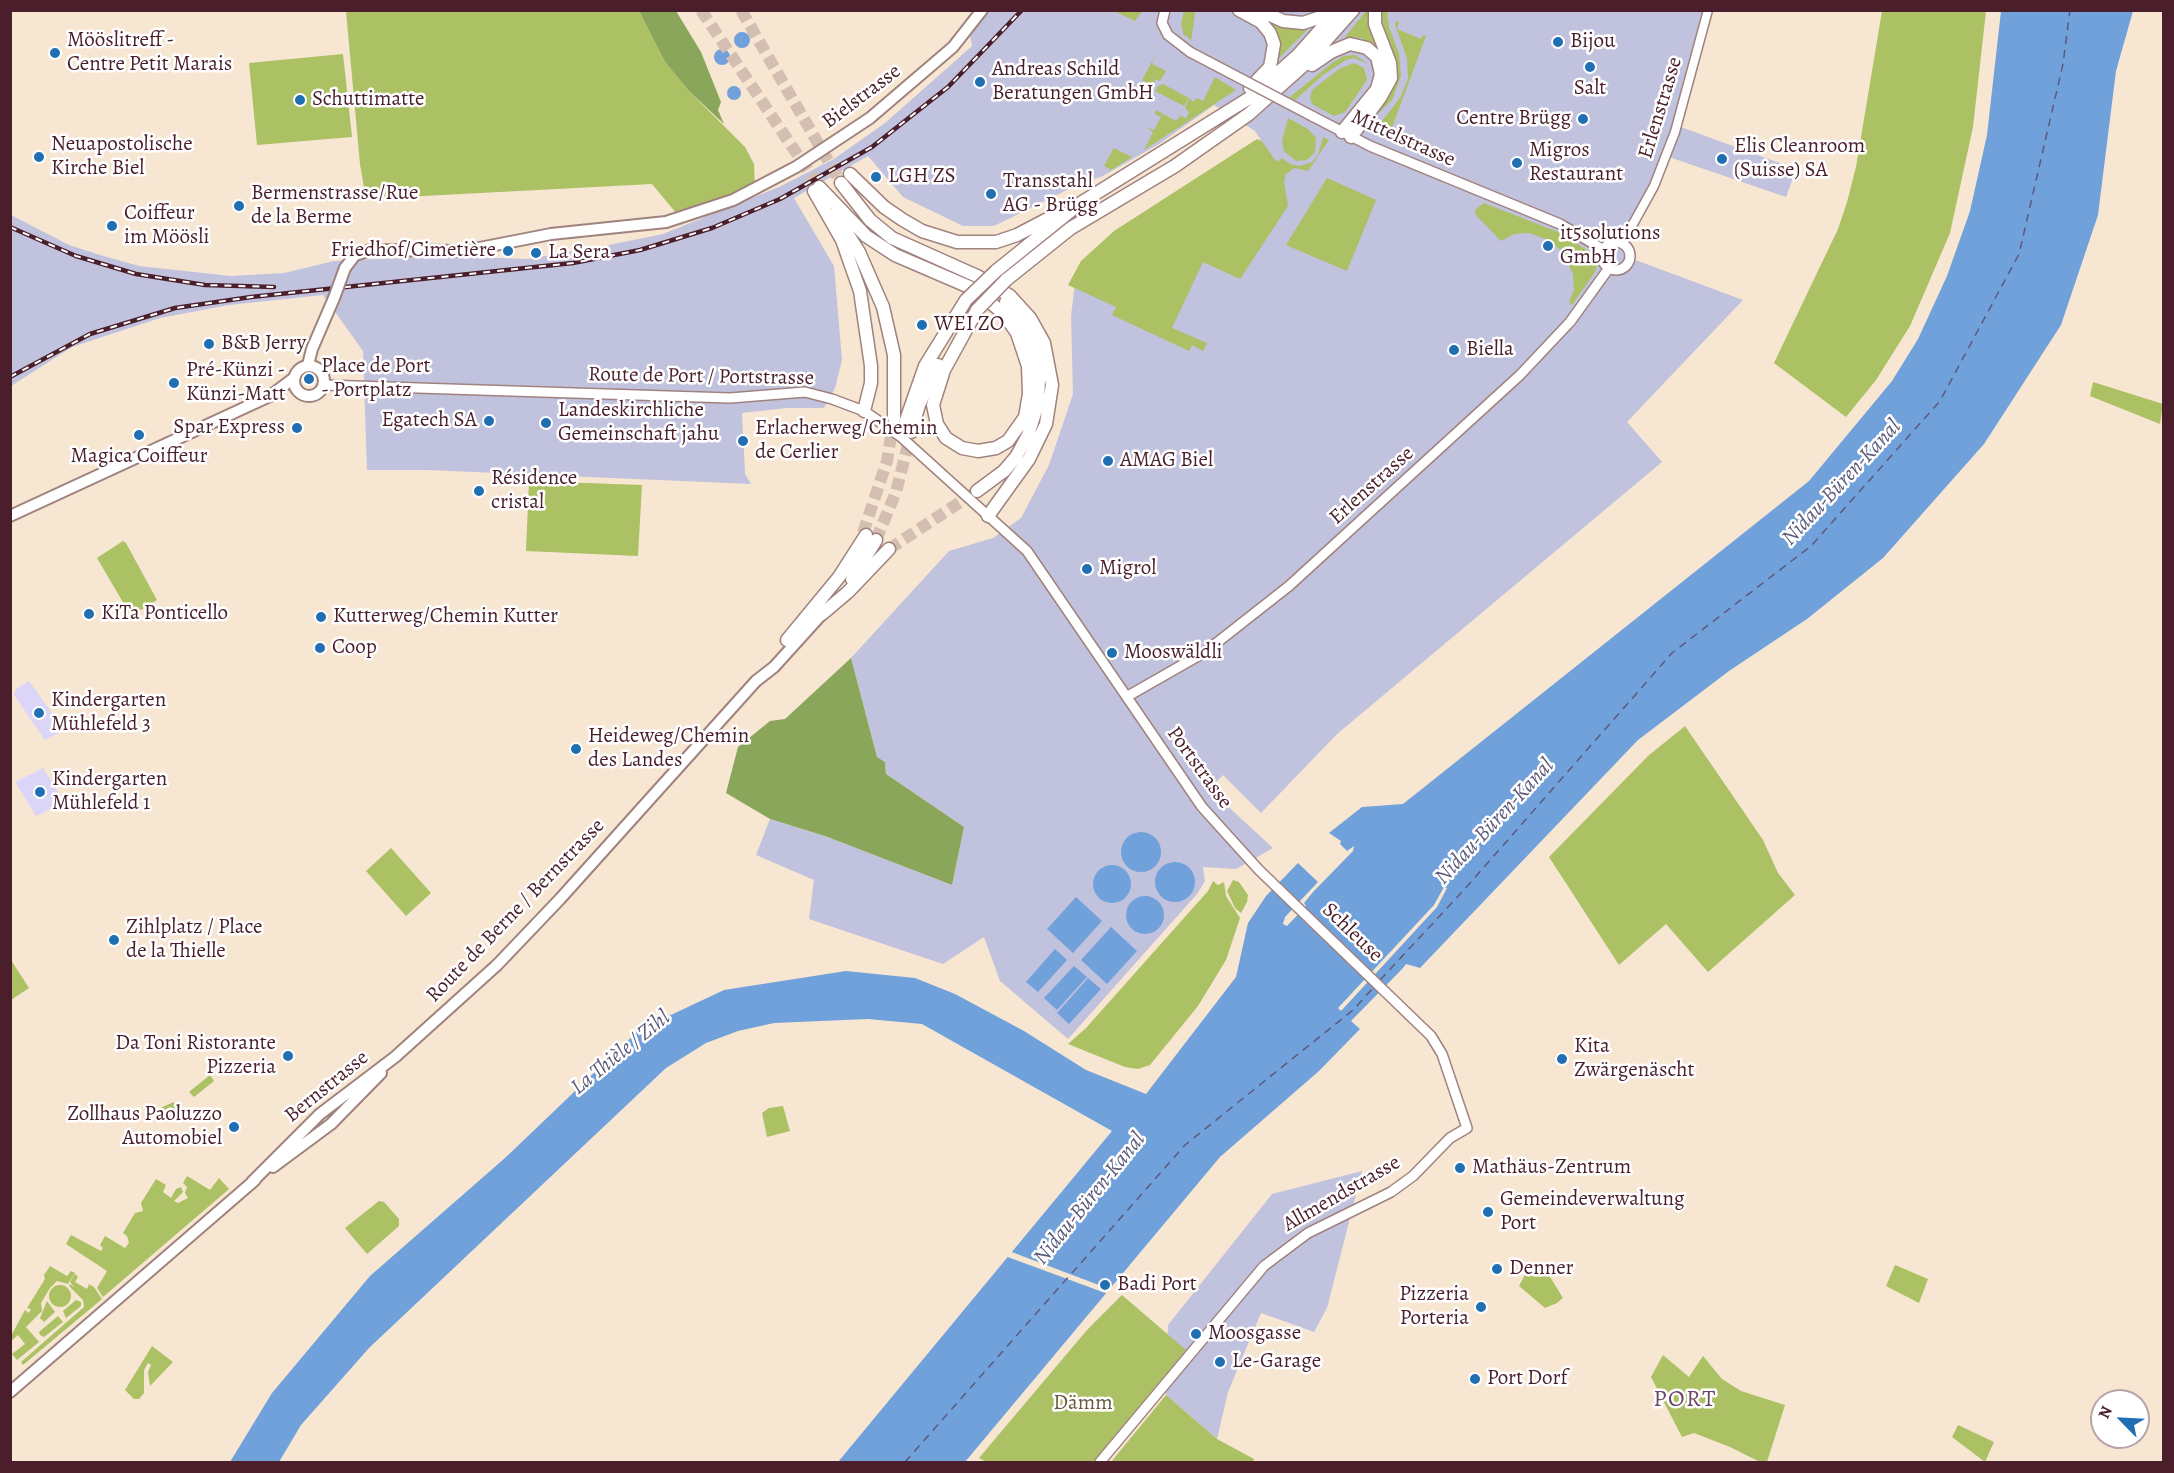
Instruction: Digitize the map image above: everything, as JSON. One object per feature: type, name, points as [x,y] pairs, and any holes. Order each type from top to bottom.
[{"type":"highway","points":[[1234,106],[1265,74],[1274,51],[1272,38],[1267,28],[1239,10]]},
{"type":"highway","points":[[1259,10],[1283,21],[1303,23],[1318,18],[1329,10]]},
{"type":"highway","points":[[903,426],[925,366],[966,300],[996,271],[1079,204],[1271,80],[1298,55],[1338,10]]},
{"type":"highway","points":[[903,426],[945,352],[977,310],[1006,280],[1071,228],[1175,166],[1249,114],[1321,48],[1353,10]]},
{"type":"highway","points":[[1346,135],[1371,103],[1387,88],[1392,71],[1375,24],[1375,10]]},
{"type":"highway","points":[[1282,86],[1331,52],[1355,44],[1373,52],[1380,65],[1379,82],[1371,103]]},
{"type":"highway","points":[[988,516],[1021,472],[1037,445],[1049,414],[1052,385],[1049,359],[1037,329],[1021,307],[992,285],[892,238],[870,220],[846,178],[884,207],[922,231],[957,242],[996,242],[1017,235],[1068,207],[1079,204]]},
{"type":"highway","points":[[817,189],[866,236],[895,255],[974,288],[996,306],[1017,333],[1028,366],[1029,394],[1025,417],[1008,441],[996,448],[978,451],[962,448],[946,438],[937,424],[933,405],[944,370],[977,310]]},
{"type":"highway","points":[[817,189],[859,252],[883,307],[894,355],[903,426]]},
{"type":"highway","points":[[817,189],[842,240],[860,291],[871,366],[871,382],[859,409]]},
{"type":"highway","points":[[977,491],[1004,471],[1019,452],[1034,420],[1039,393],[1037,365],[1029,336],[1019,319],[992,285]]},
{"type":"highway","points":[[788,640],[868,536],[854,577],[822,614]]},
{"type":"highway","points":[[822,614],[848,592],[889,549]]},
{"type":"main road","name":"Bielstrasse","points":[[308,365],[312,349],[345,268],[355,255],[371,250],[464,251],[551,234],[666,222],[711,209],[748,193],[807,160],[870,118],[942,57],[982,10]]},
{"type":"main road","name":"Mittelstrasse","points":[[1165,10],[1164,29],[1179,46],[1346,135],[1560,224],[1604,250]]},
{"type":"main road","points":[[1612,243],[1622,244],[1629,250],[1629,262],[1618,270],[1609,268],[1603,260],[1604,250],[1612,243]]},
{"type":"main road","name":"Erlenstrasse","points":[[1128,696],[1205,652],[1289,586],[1520,375],[1569,322],[1609,268]]},
{"type":"main road","points":[[270,396],[300,394],[312,396],[320,392],[324,385],[320,370],[308,365],[297,370],[294,387],[300,394]]},
{"type":"main road","points":[[10,516],[270,396],[294,378]]},
{"type":"main road","name":"Route de Port / Portstrasse","points":[[324,385],[730,398],[805,393],[832,399],[859,409],[900,436],[1027,551],[1128,696]]},
{"type":"main road","points":[[756,681],[774,667],[822,614]]},
{"type":"main road","points":[[756,681],[788,640]]},
{"type":"main road","name":"Route de Berne / Bernstrasse","points":[[395,1057],[448,1011],[527,935],[756,681]]},
{"type":"main road","name":"Portstrasse","points":[[1128,696],[1202,807],[1259,870]]},
{"type":"main road","name":"Schleuse","points":[[1259,870],[1431,1036],[1442,1054],[1467,1128]]},
{"type":"main road","name":"Bernstrasse","points":[[10,1392],[252,1182],[320,1114],[395,1057]]},
{"type":"main road","name":"Bernstrasse","points":[[252,1182],[331,1124],[395,1057]]},
{"type":"main road","points":[[308,1143],[317,1128],[320,1114]]},
{"type":"main road","name":"Allmendstrasse","points":[[1100,1462],[1264,1266],[1308,1233],[1391,1192],[1413,1176],[1450,1138],[1467,1128]]},
{"type":"street","name":"Erlenstrasse","points":[[1622,244],[1654,186],[1672,140],[1708,10]]},
{"type":"shaded area","points":[[987,11],[1708,11],[1678,126],[1796,169],[1786,197],[1666,156],[1623,244],[1629,250],[1630,258],[1743,300],[1627,422],[1662,462],[1337,734],[1261,813],[1223,775],[1209,789],[1273,848],[1236,869],[1203,867],[1205,881],[1197,894],[1068,1039],[1000,981],[984,937],[943,964],[809,919],[814,880],[756,855],[770,819],[825,836],[952,885],[964,827],[886,774],[885,762],[877,757],[851,658],[949,551],[993,538],[1021,518],[1049,465],[1073,394],[1071,316],[1075,283],[1269,153],[1255,131],[1214,105],[1159,144],[1101,177],[1083,182],[994,226],[963,226],[903,197],[868,156],[794,198],[834,266],[842,360],[835,388],[824,408],[787,408],[742,413],[745,474],[751,484],[428,470],[367,470],[363,351],[323,295],[229,305],[160,318],[72,347],[11,386],[11,215],[69,245],[139,266],[231,276],[284,273],[334,261],[444,256],[527,259],[663,234],[779,187],[834,159],[885,123],[972,46],[970,35]]},
{"type":"shaded area","name":"Kindergarten Mühlefeld 3","points":[[29,681],[64,730],[45,740],[14,695],[16,689]]},
{"type":"shaded area","name":"Kindergarten Mühlefeld 1","points":[[43,768],[65,802],[36,816],[15,782]]},
{"type":"shaded area","points":[[1362,1171],[1327,1308],[1314,1332],[1261,1313],[1228,1392],[1217,1439],[1166,1395],[1168,1325],[1272,1194]]},
{"type":"green space","points":[[346,11],[639,11],[665,62],[689,91],[745,147],[754,164],[755,188],[677,214],[652,184],[366,199],[360,164]]},
{"type":"green space","points":[[639,11],[676,11],[701,52],[721,102],[718,110],[724,124],[689,91],[665,62]]},
{"type":"green space","points":[[1114,11],[1142,11],[1135,21]]},
{"type":"green space","points":[[1184,11],[1193,11],[1195,14],[1191,41],[1186,35],[1184,36],[1181,24]]},
{"type":"green space","points":[[1366,11],[1369,11],[1370,28],[1377,46],[1361,38],[1345,37]]},
{"type":"green space","points":[[1382,11],[1387,11],[1389,27],[1399,54],[1401,76],[1392,100],[1371,120],[1392,90],[1395,78],[1395,58],[1384,32]]},
{"type":"green space","points":[[1882,11],[1986,11],[1973,127],[1950,233],[1910,326],[1876,380],[1846,417],[1774,363],[1838,229],[1847,202],[1856,167]]},
{"type":"green space","points":[[1264,20],[1287,28],[1310,27],[1278,59],[1279,47]]},
{"type":"green space","points":[[1396,21],[1399,22],[1397,29],[1421,39],[1423,35],[1426,36],[1390,133],[1448,156],[1446,158],[1385,134],[1379,125],[1400,98],[1408,79],[1407,58],[1395,25]]},
{"type":"green space","name":"Schuttimatte","points":[[343,54],[352,137],[257,145],[249,63]]},
{"type":"green space","points":[[1355,55],[1368,64],[1354,58],[1346,60],[1323,75],[1295,100],[1290,97],[1332,63],[1344,56]]},
{"type":"green space","points":[[1155,56],[1152,64],[1166,71],[1160,81],[1156,79],[1152,85],[1142,80]]},
{"type":"green space","points":[[1354,63],[1364,68],[1367,80],[1345,112],[1334,116],[1312,104],[1310,98],[1312,90],[1339,69]]},
{"type":"green space","points":[[1215,77],[1236,90],[1144,150],[1153,132],[1147,128],[1154,130],[1161,117],[1155,114],[1156,110],[1176,121],[1180,116],[1186,118],[1189,113],[1185,107],[1190,98],[1193,102],[1197,98],[1203,101]]},
{"type":"green space","points":[[1163,84],[1189,98],[1184,106],[1155,91]]},
{"type":"green space","points":[[1288,118],[1308,129],[1316,138],[1315,152],[1307,160],[1296,161],[1284,151],[1282,141]]},
{"type":"green space","points":[[1323,137],[1329,140],[1308,171],[1294,168],[1286,174],[1284,181],[1288,206],[1240,279],[1203,262],[1172,328],[1207,343],[1203,351],[1192,345],[1189,351],[1112,315],[1116,307],[1068,285],[1081,261],[1114,231],[1257,139],[1262,141],[1275,160],[1279,161],[1282,158],[1290,164],[1300,166],[1312,162],[1318,155]]},
{"type":"green space","points":[[1114,148],[1132,157],[1111,170],[1104,166]]},
{"type":"green space","points":[[1327,178],[1376,200],[1347,271],[1286,245]]},
{"type":"green space","points":[[1484,203],[1558,232],[1595,255],[1598,264],[1595,272],[1572,305],[1569,302],[1574,290],[1573,274],[1562,251],[1548,240],[1529,233],[1514,234],[1501,241],[1475,214],[1476,209]]},
{"type":"green space","points":[[2093,382],[2163,404],[2160,424],[2090,396]]},
{"type":"green space","points":[[529,481],[642,485],[638,556],[526,551]]},
{"type":"green space","points":[[123,541],[157,600],[131,616],[97,558]]},
{"type":"green space","points":[[851,658],[877,757],[885,762],[886,774],[964,827],[952,885],[825,836],[770,819],[726,793],[738,747],[770,721],[785,719]]},
{"type":"green space","points":[[1685,726],[1763,840],[1778,873],[1795,895],[1708,972],[1666,924],[1619,965],[1549,857],[1648,756]]},
{"type":"green space","points":[[391,848],[431,893],[406,916],[366,871]]},
{"type":"green space","points":[[1233,880],[1239,882],[1248,895],[1241,913],[1235,908],[1227,891]]},
{"type":"green space","points":[[1213,881],[1218,885],[1224,882],[1226,896],[1240,918],[1226,960],[1198,1006],[1150,1065],[1138,1069],[1125,1067],[1068,1044],[1086,1028],[1208,891]]},
{"type":"green space","points":[[11,960],[29,988],[10,1000]]},
{"type":"green space","points":[[210,1075],[214,1081],[194,1097],[189,1092]]},
{"type":"green space","points":[[174,1102],[181,1108],[169,1118],[160,1108]]},
{"type":"green space","points":[[783,1106],[790,1131],[767,1137],[762,1113],[769,1108]]},
{"type":"green space","points":[[187,1176],[210,1190],[219,1178],[229,1189],[103,1297],[97,1288],[107,1271],[66,1244],[71,1235],[101,1251],[103,1248],[100,1245],[105,1236],[125,1248],[129,1243],[127,1236],[123,1233],[135,1213],[143,1211],[141,1203],[156,1179],[166,1185],[163,1192],[171,1198],[176,1189],[181,1187],[183,1192],[174,1201],[178,1203],[188,1198],[185,1193],[187,1187],[183,1183]]},
{"type":"green space","points":[[379,1201],[384,1202],[399,1219],[399,1226],[367,1254],[345,1228]]},
{"type":"green space","points":[[1536,1264],[1544,1267],[1563,1298],[1545,1308],[1519,1286],[1529,1267]]},
{"type":"green space","points":[[1895,1265],[1928,1279],[1919,1303],[1886,1286]]},
{"type":"green space","points":[[50,1266],[67,1276],[71,1271],[75,1273],[68,1284],[57,1281],[50,1288],[41,1303],[42,1311],[26,1327],[39,1342],[17,1360],[12,1354],[25,1344],[18,1335],[11,1341],[11,1336],[25,1310],[29,1313],[31,1309],[27,1308],[45,1279],[44,1275]]},
{"type":"green space","points":[[75,1274],[78,1277],[75,1282],[87,1289],[89,1285],[87,1283],[94,1287],[102,1299],[23,1365],[21,1362],[84,1307],[83,1300],[69,1286],[70,1284],[75,1288],[70,1282]]},
{"type":"green space","points":[[60,1285],[68,1288],[71,1296],[68,1304],[60,1307],[52,1304],[49,1296],[52,1288]]},
{"type":"green space","name":"Dämm","points":[[1122,1295],[1186,1350],[1093,1462],[986,1462],[979,1458],[1087,1330]]},
{"type":"green space","points":[[76,1300],[81,1302],[81,1306],[66,1318],[63,1311]]},
{"type":"green space","points":[[47,1301],[55,1312],[44,1322],[40,1318]]},
{"type":"green space","points":[[58,1316],[63,1322],[44,1337],[40,1335],[39,1332]]},
{"type":"green space","points":[[152,1346],[173,1362],[150,1386],[148,1372],[151,1365],[148,1363],[144,1370],[144,1393],[139,1399],[134,1399],[125,1390]]},
{"type":"green space","points":[[1663,1355],[1689,1377],[1703,1356],[1722,1379],[1741,1391],[1785,1405],[1767,1462],[1760,1462],[1694,1433],[1682,1437],[1651,1377]]},
{"type":"green space","points":[[1166,1395],[1217,1439],[1254,1459],[1253,1462],[1111,1462]]},
{"type":"green space","points":[[1958,1425],[1994,1442],[1985,1462],[1952,1437]]},
{"type":"water","points":[[2001,11],[2133,11],[2116,71],[2098,215],[2061,325],[1984,444],[1883,558],[1807,619],[1729,671],[1638,740],[1420,968],[1406,964],[1351,1021],[1360,1029],[1319,1071],[1220,1157],[965,1462],[838,1462],[1112,1131],[922,1024],[868,1019],[774,1023],[738,1031],[706,1043],[666,1068],[369,1348],[301,1425],[279,1462],[230,1462],[272,1393],[370,1276],[505,1158],[639,1030],[724,990],[846,971],[915,978],[955,994],[1024,1031],[1086,1070],[1146,1094],[1236,977],[1248,923],[1266,896],[1298,863],[1318,882],[1285,917],[1283,924],[1287,926],[1306,906],[1304,903],[1313,892],[1353,851],[1354,846],[1347,851],[1340,844],[1341,841],[1329,833],[1362,807],[1403,804],[1809,481],[1892,381],[1918,339],[1947,276],[1970,211],[1987,135]],"holes":[[[1444,887],[1447,888],[1437,907],[1341,1011],[1338,1008],[1434,905]]]},
{"type":"water","points":[[742,32],[748,34],[750,40],[748,46],[742,48],[736,46],[734,40],[736,34]]},
{"type":"water","points":[[722,49],[730,57],[722,65],[714,57]]},
{"type":"water","points":[[731,86],[737,86],[741,93],[737,100],[731,100],[727,96],[727,90]]},
{"type":"water","points":[[1141,832],[1155,838],[1161,852],[1155,866],[1141,872],[1127,866],[1121,852],[1127,838]]},
{"type":"water","points":[[1175,862],[1189,868],[1195,882],[1189,896],[1175,902],[1161,896],[1155,882],[1161,868]]},
{"type":"water","points":[[1112,865],[1126,870],[1131,884],[1126,898],[1112,903],[1098,898],[1093,884],[1098,870]]},
{"type":"water","points":[[1145,896],[1159,901],[1164,915],[1159,929],[1145,934],[1131,929],[1126,915],[1131,901]]},
{"type":"water","points":[[1076,897],[1102,921],[1073,953],[1047,929]]},
{"type":"water","points":[[1111,927],[1137,951],[1107,984],[1081,960]]},
{"type":"water","points":[[1055,949],[1067,960],[1038,992],[1026,982]]},
{"type":"water","points":[[1074,966],[1087,977],[1057,1010],[1044,998]]},
{"type":"water","points":[[1088,978],[1101,989],[1069,1024],[1057,1013]]},
{"type":"pier","points":[[1009,1251],[1112,1290],[1108,1294],[1005,1256]]},
{"type":"ferry route","points":[[1380,980],[1463,891],[1672,653],[1811,546],[1940,401],[2019,254],[2063,64],[2070,10]]},
{"type":"ferry route","points":[[905,1462],[1185,1145],[1353,1010],[1375,986]]},
{"type":"tunnel","points":[[701,10],[819,187]]},
{"type":"tunnel","points":[[741,10],[841,183]]},
{"type":"tunnel","points":[[863,533],[887,461],[894,418]]},
{"type":"tunnel","points":[[876,540],[896,492],[911,433]]},
{"type":"tunnel","points":[[889,549],[977,491]]},
{"type":"railway","points":[[10,377],[90,334],[175,308],[251,297],[573,263],[640,250],[712,228],[780,199],[872,147],[948,87],[1022,10]]},
{"type":"railway","points":[[10,227],[76,256],[136,274],[205,285],[274,287]]},
{"type":"place","name":"Bijou","points":[[1558,42]]},
{"type":"place","name":"Mööslitreff - Centre Petit Marais","points":[[55,53]]},
{"type":"place","name":"Salt","points":[[1590,67]]},
{"type":"place","name":"Andreas Schild Beratungen GmbH","points":[[980,82]]},
{"type":"place","name":"Schuttimatte","points":[[300,100]]},
{"type":"place","name":"Centre Brügg","points":[[1583,119]]},
{"type":"place","name":"Neuapostolische Kirche Biel","points":[[39,157]]},
{"type":"place","name":"Elis Cleanroom (Suisse) SA","points":[[1722,159]]},
{"type":"place","name":"Migros Restaurant","points":[[1517,163]]},
{"type":"place","name":"LGH ZS","points":[[876,177]]},
{"type":"place","name":"Transstahl AG - Brügg","points":[[991,194]]},
{"type":"place","name":"Bermenstrasse/Rue de la Berme","points":[[239,206]]},
{"type":"place","name":"Coiffeur im Möösli","points":[[112,226]]},
{"type":"place","name":"it5solutions GmbH","points":[[1548,246]]},
{"type":"place","name":"Friedhof/Cimetière","points":[[508,251]]},
{"type":"place","name":"La Sera","points":[[536,253]]},
{"type":"place","name":"WEI ZO","points":[[922,325]]},
{"type":"place","name":"B&B Jerry","points":[[209,344]]},
{"type":"place","name":"Biella","points":[[1454,350]]},
{"type":"place","name":"Place de Port - Portplatz","points":[[309,379]]},
{"type":"place","name":"Pré-Künzi - Künzi-Matt","points":[[174,383]]},
{"type":"place","name":"Egatech SA","points":[[489,421]]},
{"type":"place","name":"Landeskirchliche Gemeinschaft jahu","points":[[546,423]]},
{"type":"place","name":"Spar Express","points":[[297,428]]},
{"type":"place","name":"Magica Coiffeur","points":[[139,435]]},
{"type":"place","name":"Erlacherweg/Chemin de Cerlier","points":[[743,441]]},
{"type":"place","name":"AMAG Biel","points":[[1108,461]]},
{"type":"place","name":"Résidence cristal","points":[[479,491]]},
{"type":"place","name":"Migrol","points":[[1087,569]]},
{"type":"place","name":"KiTa Ponticello","points":[[89,614]]},
{"type":"place","name":"Kutterweg/Chemin Kutter","points":[[321,617]]},
{"type":"place","name":"Coop","points":[[320,648]]},
{"type":"place","name":"Mooswäldli","points":[[1112,653]]},
{"type":"place","name":"Kindergarten Mühlefeld 3","points":[[39,713]]},
{"type":"place","name":"Heideweg/Chemin des Landes","points":[[576,749]]},
{"type":"place","name":"Kindergarten Mühlefeld 1","points":[[40,792]]},
{"type":"place","name":"Zihlplatz / Place de la Thielle","points":[[114,940]]},
{"type":"place","name":"Da Toni Ristorante Pizzeria","points":[[288,1056]]},
{"type":"place","name":"Kita Zwärgenäscht","points":[[1562,1059]]},
{"type":"place","name":"Zollhaus Paoluzzo Automobiel","points":[[234,1127]]},
{"type":"place","name":"Mathäus-Zentrum","points":[[1460,1168]]},
{"type":"place","name":"Gemeindeverwaltung Port","points":[[1488,1212]]},
{"type":"place","name":"Denner","points":[[1497,1269]]},
{"type":"place","name":"Badi Port","points":[[1105,1285]]},
{"type":"place","name":"Pizzeria Porteria","points":[[1481,1307]]},
{"type":"place","name":"Moosgasse","points":[[1196,1334]]},
{"type":"place","name":"Le-Garage","points":[[1220,1362]]},
{"type":"place","name":"Port Dorf","points":[[1475,1379]]},
{"type":"district","name":"PORT","points":[[1685,1400]]},
{"type":"water label","name":"Nidau-Büren-Kanal","points":[[1842,483]]},
{"type":"water label","name":"Nidau-Büren-Kanal","points":[[1495,822]]},
{"type":"water label","name":"La Thièle / Zihl","points":[[621,1053]]},
{"type":"water label","name":"Nidau-Büren-Kanal","points":[[1090,1199]]}]
